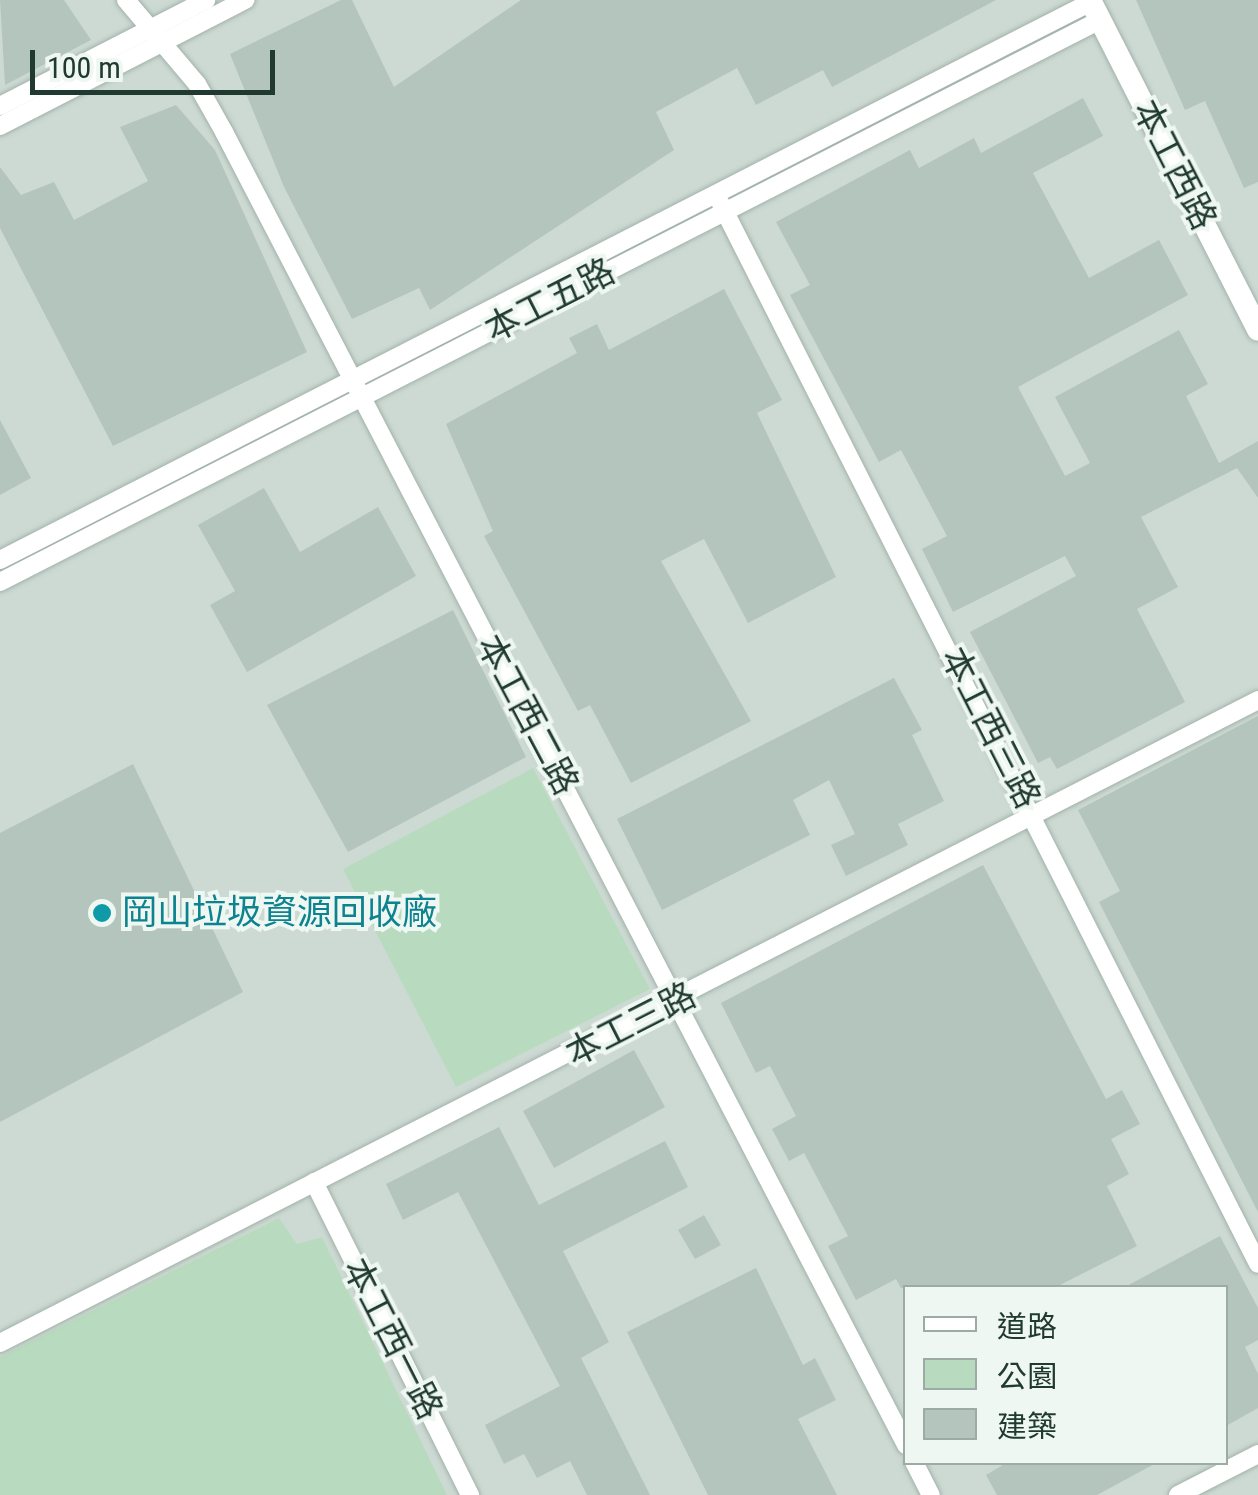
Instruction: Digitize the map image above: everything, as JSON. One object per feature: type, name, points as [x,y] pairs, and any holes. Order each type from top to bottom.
[{"type":"street","name":"本工西二路","points":[[126,0],[197,84],[903,1439]]},
{"type":"street","points":[[0,126],[156,36],[206,0]]},
{"type":"street","points":[[0,106],[245,0]]},
{"type":"street","name":"本工五路","points":[[0,582],[361,397],[1093,7]]},
{"type":"street","name":"本工西路","points":[[1093,7],[1258,330]]},
{"type":"street","name":"本工五路","points":[[0,560],[352,380],[720,203]]},
{"type":"street","name":"本工西三路","points":[[720,203],[1034,814],[1258,1264]]},
{"type":"street","name":"本工三路","points":[[0,1343],[677,1003],[1258,700]]},
{"type":"street","name":"本工西一路","points":[[314,1182],[470,1495]]},
{"type":"street","points":[[1178,1495],[1258,1454]]},
{"type":"street","points":[[916,1465],[931,1495]]},
{"type":"shaded area","points":[[0,0],[1258,0],[1258,1495],[0,1495]]},
{"type":"green space","points":[[533,768],[650,989],[456,1087],[343,869]]},
{"type":"green space","points":[[279,1218],[297,1244],[322,1237],[447,1495],[0,1495],[0,1357]]},
{"type":"building","points":[[0,0],[64,0],[91,40],[5,85]]},
{"type":"building","points":[[341,0],[352,0],[394,87],[521,0],[996,0],[832,87],[823,70],[756,105],[737,68],[656,112],[674,150],[430,310],[419,288],[352,319],[284,187],[230,54]]},
{"type":"building","points":[[1136,0],[1258,0],[1258,182],[1244,188],[1205,101],[1185,110]]},
{"type":"building","points":[[1083,98],[1103,136],[1033,173],[1089,278],[1159,240],[1188,295],[1018,387],[1065,476],[1090,463],[1055,397],[1179,330],[1208,384],[1186,396],[1219,463],[1258,441],[1258,498],[1237,468],[1141,517],[1178,587],[1137,609],[1185,702],[1057,769],[1050,757],[1038,763],[970,632],[1076,576],[1065,556],[953,612],[922,549],[947,536],[901,450],[879,462],[790,295],[810,285],[776,222],[910,150],[919,168],[974,138],[981,153]]},
{"type":"building","points":[[176,105],[215,150],[307,352],[113,446],[0,228],[0,167],[21,195],[54,182],[74,220],[148,181],[120,127]]},
{"type":"building","points":[[724,289],[782,400],[757,413],[836,577],[748,623],[704,539],[661,561],[751,721],[631,783],[590,705],[578,711],[484,536],[493,531],[446,424],[577,353],[569,338],[597,324],[609,350]]},
{"type":"building","points":[[0,420],[31,478],[0,495]]},
{"type":"building","points":[[264,488],[300,552],[378,507],[416,576],[247,672],[210,605],[235,591],[198,525]]},
{"type":"building","points":[[453,610],[526,757],[348,852],[267,705]]},
{"type":"building","points":[[894,678],[922,730],[912,735],[944,801],[898,824],[908,845],[846,876],[831,845],[855,834],[829,780],[793,800],[810,835],[662,910],[617,819]]},
{"type":"building","points":[[1258,716],[1258,1212],[1099,902],[1120,891],[1078,810]]},
{"type":"building","name":"岡山垃圾資源回收廠","points":[[133,764],[243,992],[0,1122],[0,833]]},
{"type":"building","points":[[983,865],[1106,1099],[1122,1090],[1140,1124],[1111,1139],[1129,1174],[1107,1186],[1137,1246],[1060,1285],[901,1288],[896,1279],[856,1300],[828,1246],[848,1236],[804,1153],[789,1161],[772,1129],[796,1116],[770,1066],[756,1073],[721,1003]]},
{"type":"building","points":[[634,1050],[665,1107],[554,1168],[523,1111]]},
{"type":"building","points":[[499,1127],[539,1205],[665,1141],[688,1187],[563,1251],[609,1342],[581,1358],[650,1495],[587,1495],[570,1461],[537,1478],[524,1454],[504,1464],[485,1425],[560,1386],[458,1192],[403,1220],[386,1184]]},
{"type":"building","points":[[704,1215],[721,1245],[695,1259],[678,1230]]},
{"type":"building","points":[[1220,1236],[1258,1308],[1258,1340],[1245,1347],[1258,1374],[1258,1408],[1228,1425],[1228,1285],[1129,1285]]},
{"type":"building","points":[[756,1268],[803,1365],[815,1358],[836,1400],[798,1419],[837,1495],[708,1495],[627,1332]]},
{"type":"building","points":[[1003,1465],[1152,1465],[1097,1495],[997,1495],[986,1475]]},
{"type":"place","name":"岡山垃圾資源回收廠","points":[[102,913]]}]
